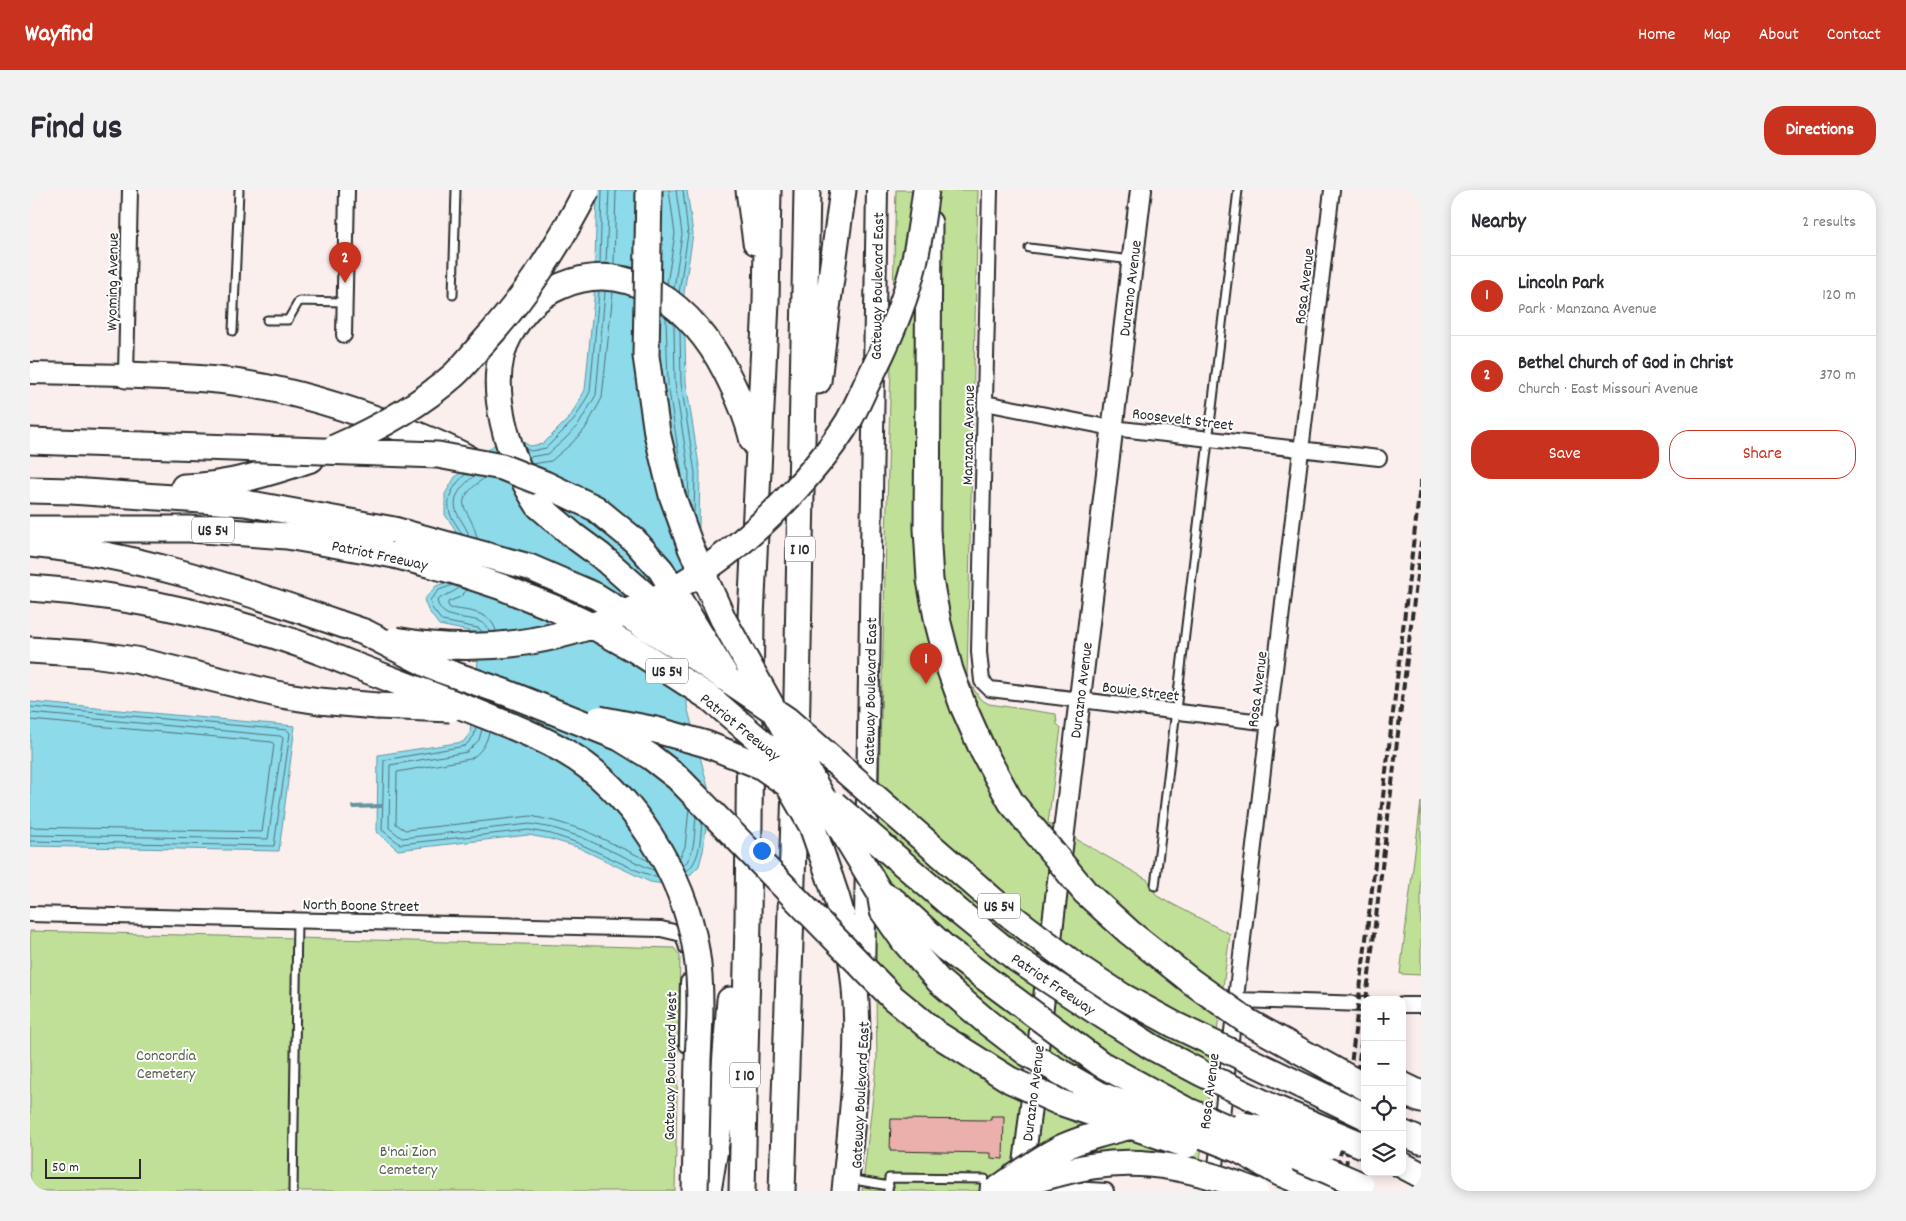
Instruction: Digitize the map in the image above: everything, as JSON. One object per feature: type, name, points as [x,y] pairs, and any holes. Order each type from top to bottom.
[{"type":"highway","points":[[71,491],[206,486],[252,477],[310,459],[365,434],[408,410],[454,375],[524,295],[568,226],[586,190]]},
{"type":"highway","points":[[649,190],[646,356],[657,433],[672,494],[691,548],[723,619],[826,804],[880,893],[883,911],[904,941],[940,981],[988,1023],[1027,1053],[1099,1094],[1240,1151],[1280,1173]]},
{"type":"highway","points":[[749,190],[749,203],[766,302]]},
{"type":"highway","points":[[708,1191],[722,1107],[739,959],[751,618],[766,302],[768,190]]},
{"type":"highway","name":"I 10","points":[[782,1191],[792,913],[807,190]]},
{"type":"highway","points":[[792,913],[806,845],[818,381],[843,190]]},
{"type":"highway","points":[[30,544],[115,557],[184,573],[364,632],[417,644],[452,647],[500,646],[542,640],[612,620],[663,596],[722,557],[746,538],[770,517],[815,467],[848,422],[888,342],[904,299],[919,239],[927,190]]},
{"type":"highway","points":[[927,190],[927,529],[930,580],[948,660],[963,706],[983,751],[1011,802],[1085,892],[1129,932],[1192,982],[1248,1022],[1363,1086]]},
{"type":"highway","points":[[539,506],[528,490],[506,436],[500,402],[499,378],[502,356],[509,335],[523,314],[536,300],[574,280],[608,277],[631,280],[668,300],[698,328],[720,359],[740,398],[748,422],[758,466]]},
{"type":"highway","points":[[126,375],[207,379],[296,394],[363,413],[448,447],[493,472],[601,556],[786,720]]},
{"type":"highway","points":[[30,441],[438,455],[502,467],[545,484],[595,508],[634,540],[661,570],[690,615],[812,826],[838,900],[851,955],[855,1009],[856,1054],[851,1187]]},
{"type":"highway","name":"Patriot Freeway","points":[[30,490],[71,491],[245,504],[327,516],[394,530],[529,567],[596,596],[691,655],[786,720],[1011,916],[1075,965],[1122,996],[1175,1025],[1361,1114]]},
{"type":"highway","name":"Patriot Freeway","points":[[30,529],[189,528],[287,536],[394,555],[454,571],[502,587],[554,608],[634,648],[710,698],[959,912],[1018,960],[1152,1047],[1274,1108],[1361,1144]]},
{"type":"highway","points":[[30,588],[109,597],[193,614],[268,633],[316,649],[535,735],[566,752],[591,769],[611,787],[645,827],[661,853],[688,915],[696,950],[700,998],[695,1191]]},
{"type":"highway","points":[[364,632],[435,668],[598,728],[620,738],[651,757],[678,778],[892,997],[937,1034],[1010,1080],[1059,1102],[1167,1139],[1280,1173],[1323,1191]]},
{"type":"highway","points":[[30,650],[92,654],[135,660],[281,695],[319,702],[511,711],[610,720],[689,740],[761,766],[898,859]]},
{"type":"highway","points":[[880,893],[894,901],[945,948],[1101,1064],[1184,1109],[1278,1151],[1375,1191]]},
{"type":"highway","name":"I 10","points":[[739,959],[742,1191]]},
{"type":"highway","points":[[788,1036],[797,1126],[796,1191]]},
{"type":"highway","points":[[1288,1045],[1318,1054],[1361,1075]]},
{"type":"highway","points":[[1239,1055],[1282,1064],[1361,1095]]},
{"type":"highway","points":[[1408,1110],[1421,1141]]},
{"type":"highway","points":[[996,1191],[1037,1162],[1061,1148],[1100,1134],[1142,1123],[1235,1124],[1308,1139],[1361,1158]]},
{"type":"highway","points":[[996,1191],[1069,1171],[1116,1164],[1165,1166],[1194,1170],[1256,1191]]},
{"type":"main road","name":"Gateway Boulevard East","points":[[851,1187],[862,1061],[866,922],[877,190]]},
{"type":"main road","name":"Durazno Avenue","points":[[1021,1189],[1141,190]]},
{"type":"main road","points":[[30,373],[126,375]]},
{"type":"street","name":"Wyoming Avenue","points":[[126,375],[130,190]]},
{"type":"street","points":[[344,335],[347,190]]},
{"type":"street","name":"Manzana Avenue","points":[[982,681],[979,652],[990,190]]},
{"type":"street","name":"Rosa Avenue","points":[[1213,1191],[1332,190]]},
{"type":"street","name":"Roosevelt Street","points":[[985,403],[1112,428],[1379,458]]},
{"type":"street","name":"Bowie Street","points":[[982,681],[990,689],[1270,723]]},
{"type":"street","name":"North Boone Street","points":[[30,914],[661,929],[678,932],[683,935],[686,941]]},
{"type":"street","name":"Gateway Boulevard West","points":[[685,1191],[688,957],[686,941]]},
{"type":"street","points":[[1236,1000],[1361,1004]]},
{"type":"street","points":[[1406,1005],[1421,1005]]},
{"type":"street","points":[[1021,1189],[1106,1191]]},
{"type":"lane","points":[[233,331],[239,190]]},
{"type":"lane","points":[[453,294],[456,190]]},
{"type":"lane","points":[[1155,886],[1238,190]]},
{"type":"lane","points":[[1029,248],[1132,260]]},
{"type":"lane","points":[[267,320],[288,320],[299,301],[344,302]]},
{"type":"lane","points":[[293,1191],[297,920]]},
{"type":"lane","points":[[1406,1078],[1421,1084]]},
{"type":"lane","points":[[851,1187],[888,1188],[889,1178],[985,1179],[984,1191]]},
{"type":"green space","points":[[896,190],[978,190],[967,678],[980,699],[989,704],[1056,714],[1057,724],[1061,728],[1048,823],[1148,880],[1157,896],[1230,934],[1198,1176],[1145,1170],[1005,1165],[1002,1191],[862,1191],[877,1061],[875,926]]},
{"type":"green space","points":[[1421,802],[1421,975],[1400,974]]},
{"type":"green space","name":"Concordia Cemetery","points":[[30,931],[674,948],[680,956],[675,1191],[30,1191]]},
{"type":"water","points":[[597,190],[687,190],[693,234],[684,293],[686,382],[700,472],[699,527],[685,595],[687,706],[710,795],[703,851],[699,866],[690,875],[664,884],[650,882],[577,847],[528,835],[398,850],[377,832],[378,755],[463,742],[470,733],[477,674],[478,633],[439,625],[428,610],[424,600],[436,586],[450,581],[457,535],[445,515],[445,494],[455,477],[494,445],[520,440],[530,446],[543,444],[570,417],[585,390],[594,298]]},
{"type":"water","points":[[30,702],[295,726],[279,851],[30,846]]},
{"type":"building","points":[[991,1116],[1004,1116],[1003,1159],[991,1158],[991,1153],[890,1151],[891,1119],[991,1120]]},
{"type":"waterway","points":[[353,807],[381,806]]},
{"type":"railway","points":[[1336,1191],[1421,478]]},
{"type":"railway","points":[[1366,996],[1421,542]]},
{"type":"railway","points":[[1343,1191],[1361,1041]]},
{"type":"place","name":"Bethel Church of God in Christ","points":[[345,283]]},
{"type":"place","name":"Lincoln Park","points":[[926,684]]},
{"type":"park label","name":"B'nai Zion Cemetery","points":[[408,1159]]}]
